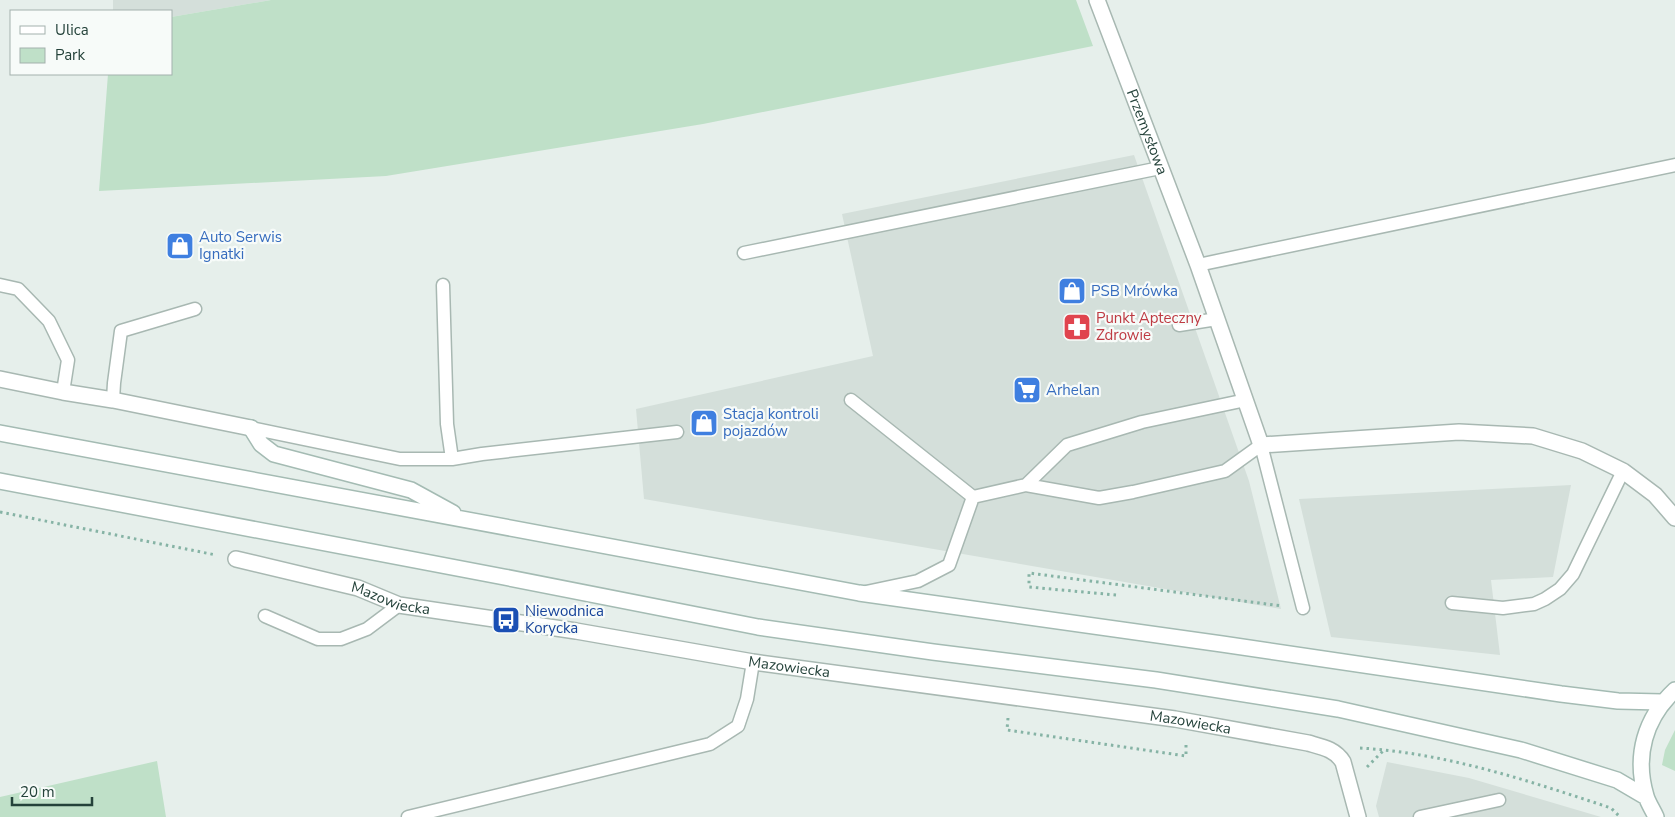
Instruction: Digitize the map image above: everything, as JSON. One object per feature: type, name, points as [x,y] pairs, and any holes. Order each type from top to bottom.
[{"type":"main road","name":"Przemysłowa","points":[[1097,0],[1198,265],[1261,445]]},
{"type":"main road","points":[[0,379],[251,428],[261,444],[274,454],[410,490],[465,520]]},
{"type":"main road","points":[[1261,445],[1458,432],[1533,436],[1582,451],[1623,472],[1655,495],[1675,518]]},
{"type":"main road","points":[[0,433],[859,593],[1232,645],[1561,694],[1618,701],[1662,702]]},
{"type":"main road","points":[[0,482],[758,627],[933,652],[1156,680],[1338,709],[1521,750],[1617,780],[1646,797]]},
{"type":"main road","name":"Mazowiecka","points":[[236,559],[358,588],[399,605],[576,631],[753,662],[1175,719],[1308,743],[1328,748],[1338,754],[1343,762],[1358,817]]},
{"type":"main road","points":[[1656,817],[1646,797],[1641,764],[1646,731],[1662,702],[1675,690]]},
{"type":"lane","points":[[1198,265],[1675,165]]},
{"type":"lane","points":[[744,253],[1160,168]]},
{"type":"lane","points":[[0,285],[18,289],[48,321],[68,360],[63,392]]},
{"type":"lane","points":[[443,285],[447,424],[452,459]]},
{"type":"lane","points":[[114,400],[114,384],[121,331],[195,309]]},
{"type":"lane","points":[[1179,325],[1216,318]]},
{"type":"lane","points":[[851,400],[973,497]]},
{"type":"lane","points":[[1026,486],[1067,445],[1142,422],[1246,400]]},
{"type":"lane","points":[[251,428],[400,459],[452,459],[677,432]]},
{"type":"lane","points":[[973,497],[1026,486],[1099,498],[1125,494],[1225,471],[1261,445],[1303,608]]},
{"type":"lane","points":[[1452,603],[1503,608],[1534,604],[1545,600],[1560,589],[1573,574],[1623,472]]},
{"type":"lane","points":[[859,593],[918,581],[949,565],[973,497]]},
{"type":"lane","points":[[265,616],[318,639],[341,639],[367,629],[399,605]]},
{"type":"lane","points":[[408,817],[710,744],[738,726],[747,699],[753,662]]},
{"type":"lane","points":[[1420,817],[1499,800]]},
{"type":"path","points":[[0,512],[236,559]]},
{"type":"path","points":[[1116,595],[1029,587],[1029,574],[1303,608]]},
{"type":"path","points":[[1016,719],[1007,717],[1007,730],[1186,756],[1186,743],[1175,741],[1175,719]]},
{"type":"path","points":[[1384,750],[1443,758],[1516,777],[1611,808],[1620,817]]},
{"type":"shaded area","points":[[113,0],[271,0],[172,17],[172,10],[113,10]]},
{"type":"shaded area","points":[[1134,155],[1249,481],[1281,609],[644,499],[636,409],[873,356],[842,214]]},
{"type":"shaded area","points":[[1571,485],[1553,577],[1491,580],[1500,655],[1331,637],[1299,499]]},
{"type":"shaded area","points":[[1387,762],[1469,778],[1601,817],[1379,817],[1376,806]]},
{"type":"green space","points":[[271,0],[1076,0],[1093,46],[703,124],[386,176],[99,191],[108,75],[172,75],[172,17]]},
{"type":"green space","points":[[1675,730],[1675,771],[1662,765],[1665,750]]},
{"type":"green space","points":[[157,761],[166,817],[0,817],[0,797]]},
{"type":"place","name":"Auto Serwis Ignatki","points":[[180,246]]},
{"type":"place","name":"PSB Mrówka","points":[[1072,291]]},
{"type":"place","name":"Punkt Apteczny Zdrowie","points":[[1077,327]]},
{"type":"place","name":"Arhelan","points":[[1027,390]]},
{"type":"place","name":"Stacja kontroli pojazdów","points":[[704,423]]},
{"type":"place","name":"Niewodnica Korycka","points":[[506,620]]}]
